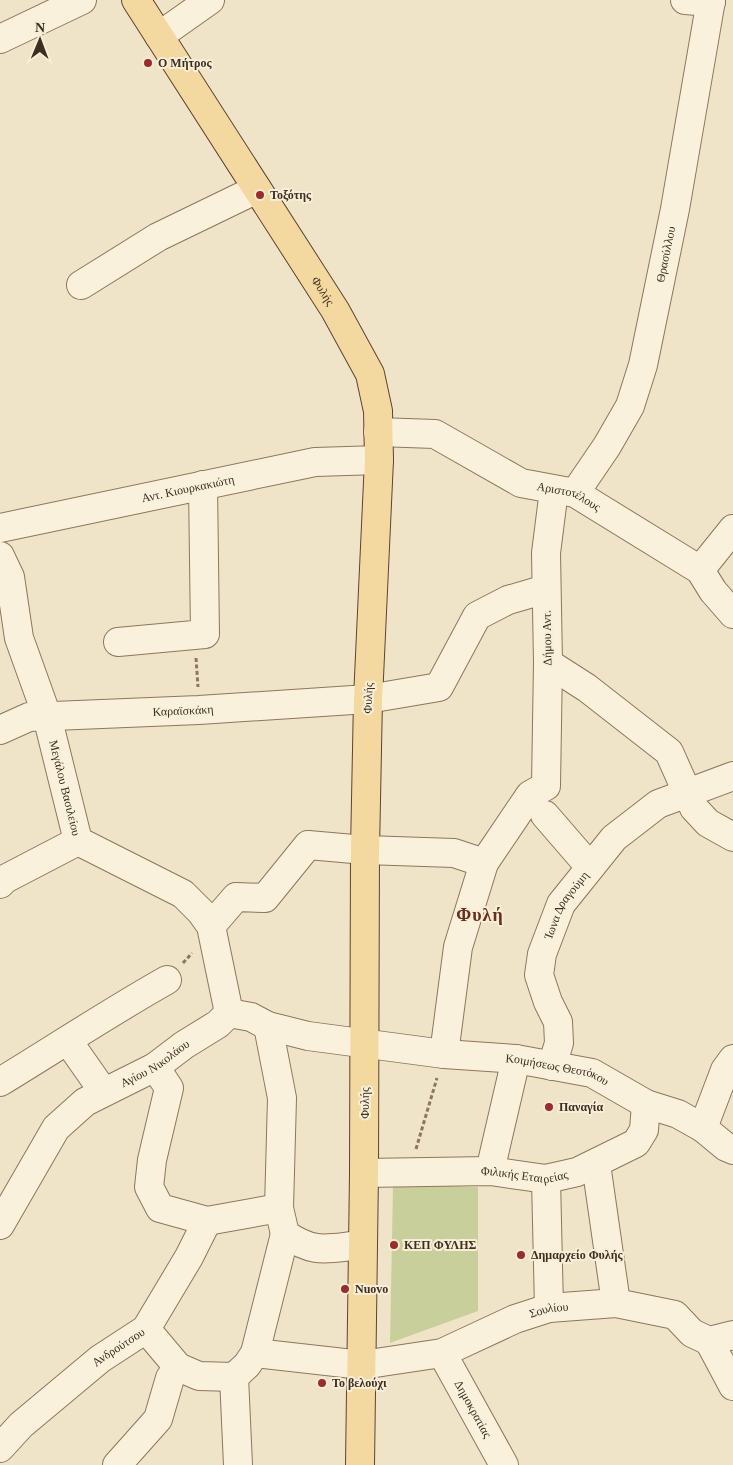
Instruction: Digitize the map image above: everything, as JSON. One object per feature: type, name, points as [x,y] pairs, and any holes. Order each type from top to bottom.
[{"type":"main road","name":"Φυλής","points":[[136,0],[335,310],[364,360],[374,390],[379,460],[368,699],[364,850],[365,1043],[360,1465]]},
{"type":"street","points":[[0,39],[82,0]]},
{"type":"street","points":[[159,36],[210,0]]},
{"type":"street","name":"Θρασύλλου","points":[[564,491],[608,446],[630,406],[643,365],[675,209],[702,1]]},
{"type":"street","points":[[81,285],[158,237],[257,189]]},
{"type":"street","name":"Αριστοτέλους","points":[[378,432],[435,434],[521,483],[564,491],[700,570],[713,591],[733,614]]},
{"type":"street","name":"Αντ. Κιουρκακιώτη","points":[[0,528],[315,462],[379,460]]},
{"type":"street","points":[[118,642],[205,634],[203,485]]},
{"type":"street","name":"Δήμου Αντ.","points":[[484,863],[530,795],[546,786],[548,662],[546,553],[564,491]]},
{"type":"street","points":[[700,570],[733,529]]},
{"type":"street","name":"Μεγάλου Βασιλείου","points":[[0,556],[10,577],[10,641],[47,716],[78,841],[183,894],[211,926],[229,1013]]},
{"type":"street","name":"Καραϊσκάκη","points":[[0,730],[29,717],[199,710],[368,699],[439,686],[477,616],[508,600],[546,589]]},
{"type":"street","points":[[548,662],[587,688],[669,752],[690,793],[694,808],[708,823],[733,837]]},
{"type":"street","points":[[690,793],[733,776]]},
{"type":"street","name":"Ίωνα Δραγούμη","points":[[552,1066],[559,1043],[558,1022],[548,1002],[539,975],[542,954],[561,904],[614,838],[658,804],[690,793]]},
{"type":"street","points":[[545,816],[590,866]]},
{"type":"street","points":[[0,884],[5,879],[78,841]]},
{"type":"street","points":[[211,926],[236,897],[265,898],[308,846],[454,853],[484,863],[458,947],[444,1054]]},
{"type":"street","points":[[0,1082],[68,1041],[117,1008],[167,980]]},
{"type":"street","points":[[229,1013],[251,1017],[268,1026],[308,1036],[365,1043]]},
{"type":"street","name":"Αγίου Νικολάου","points":[[0,1225],[56,1128],[85,1102],[155,1067],[184,1045],[218,1024],[229,1013]]},
{"type":"street","points":[[146,1329],[178,1367],[199,1376],[234,1377],[247,1365],[255,1353],[282,1221],[282,1098],[268,1026]]},
{"type":"street","points":[[68,1041],[104,1091]]},
{"type":"street","name":"Κοιμήσεως Θεοτόκου","points":[[365,1043],[444,1054],[516,1060],[592,1073],[646,1104],[678,1114],[733,1150]]},
{"type":"street","points":[[702,1128],[726,1070],[733,1059]]},
{"type":"street","points":[[490,1171],[516,1060]]},
{"type":"street","points":[[155,1067],[169,1088],[152,1160],[150,1187],[160,1208],[207,1220],[282,1221]]},
{"type":"street","name":"Φιλικής Εταιρείας","points":[[364,1173],[490,1171],[546,1179],[577,1172],[636,1142],[644,1130],[646,1104]]},
{"type":"street","points":[[596,1164],[616,1303]]},
{"type":"street","points":[[546,1179],[549,1308]]},
{"type":"street","name":"Ανδρούτσου","points":[[0,1448],[21,1425],[100,1358],[146,1329],[190,1257],[207,1220]]},
{"type":"street","points":[[282,1221],[303,1247],[320,1249],[362,1245]]},
{"type":"street","name":"Σουλίου","points":[[255,1353],[362,1365],[442,1353],[515,1319],[549,1308],[616,1303],[675,1315],[692,1333],[721,1338]]},
{"type":"street","points":[[721,1338],[733,1386]]},
{"type":"street","name":"Δημοκρατίας","points":[[442,1353],[504,1465]]},
{"type":"street","points":[[117,1465],[158,1419],[170,1378],[178,1367]]},
{"type":"street","points":[[234,1377],[238,1465]]},
{"type":"path","points":[[195,635],[199,710]]},
{"type":"path","points":[[409,1171],[444,1054]]},
{"type":"green space","points":[[393,1185],[478,1187],[478,1311],[390,1343]]},
{"type":"place","name":"Ο Μήτρος","points":[[148,63]]},
{"type":"place","name":"Τοξότης","points":[[260,195]]},
{"type":"place","name":"Παναγία","points":[[549,1107]]},
{"type":"place","name":"ΚΕΠ ΦΥΛΗΣ","points":[[394,1245]]},
{"type":"place","name":"Δημαρχείο Φυλής","points":[[521,1255]]},
{"type":"place","name":"Nuovo","points":[[345,1289]]},
{"type":"place","name":"Το βελούχι","points":[[322,1383]]},
{"type":"district","name":"Φυλή","points":[[480,915]]}]
